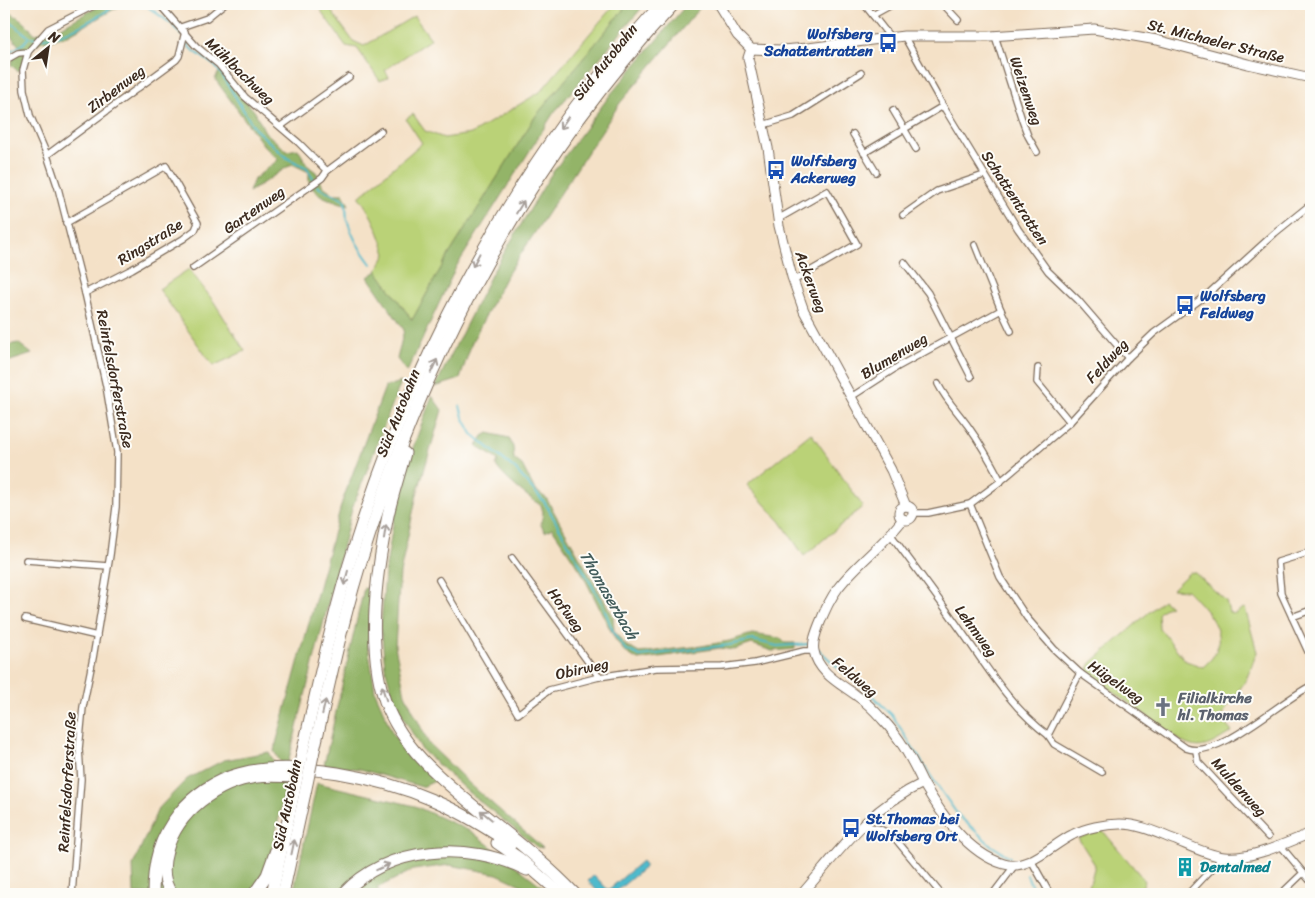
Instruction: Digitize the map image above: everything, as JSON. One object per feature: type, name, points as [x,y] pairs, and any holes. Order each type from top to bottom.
[{"type":"highway","name":"Süd Autobahn","points":[[283,894],[324,656],[354,546],[397,425],[432,346],[481,250],[527,176],[568,117],[621,49],[661,4]]},
{"type":"highway","name":"Süd Autobahn","points":[[308,754],[364,551],[415,410],[441,350],[491,255],[535,182],[575,124],[629,56],[674,4]]},
{"type":"highway","points":[[415,410],[413,431],[405,453],[386,525],[377,596],[376,650],[380,681],[388,709],[412,747],[425,762],[451,787],[535,855],[575,894]]},
{"type":"highway","points":[[153,894],[153,878],[158,850],[170,824],[190,800],[214,784],[238,774],[267,769],[289,768],[323,771],[367,779],[434,801],[465,816],[515,846],[575,894]]},
{"type":"highway","points":[[172,894],[168,889],[164,874],[164,862],[169,843],[184,817],[206,797],[231,785],[256,778],[285,776],[325,779],[361,785],[408,798],[450,816],[483,834],[519,858],[561,894]]},
{"type":"highway","name":"Süd Autobahn","points":[[272,894],[286,828],[300,793]]},
{"type":"highway","points":[[254,894],[267,875],[286,828]]},
{"type":"highway","points":[[343,894],[353,884],[374,870],[397,860],[447,851],[493,856],[513,863],[541,877]]},
{"type":"main road","points":[[718,4],[737,36],[751,49]]},
{"type":"main road","name":"St. Michaeler Straße","points":[[751,49],[780,50],[808,48],[904,36],[995,36],[1094,28],[1157,40],[1248,64],[1311,78]]},
{"type":"main road","name":"Ackerweg","points":[[751,49],[748,58],[768,148],[778,219],[793,281],[804,311],[891,470],[906,506]]},
{"type":"main road","points":[[906,506],[911,508],[913,514],[910,519],[903,520],[899,512],[901,508],[906,506]]},
{"type":"main road","name":"Feldweg","points":[[903,520],[891,535],[857,567],[838,590],[821,619],[814,641],[814,651],[820,666],[833,680],[858,696],[883,719],[908,752],[922,783],[939,809],[965,839],[977,850],[997,861],[1007,865],[1015,865]]},
{"type":"main road","points":[[802,894],[862,825],[885,804],[922,783]]},
{"type":"main road","points":[[1015,865],[1031,860],[1073,834],[1088,829],[1120,824],[1149,829],[1200,851],[1223,857],[1238,857],[1311,834]]},
{"type":"street","points":[[4,61],[18,53],[28,52],[48,29],[97,4]]},
{"type":"street","name":"Mühlbachweg","points":[[160,4],[196,46],[219,65],[245,97],[281,126],[327,172]]},
{"type":"street","points":[[183,32],[207,18],[224,4]]},
{"type":"street","points":[[864,4],[890,37]]},
{"type":"street","points":[[873,15],[893,4]]},
{"type":"street","points":[[943,4],[958,20]]},
{"type":"street","name":"Zirbenweg","points":[[47,155],[176,60],[179,56],[183,32]]},
{"type":"street","name":"Schattentratten","points":[[904,36],[984,175],[1048,271],[1078,300],[1128,358]]},
{"type":"street","name":"Weizenweg","points":[[995,36],[1025,128],[1037,152]]},
{"type":"street","name":"Reinfelsdorferstraße","points":[[28,52],[23,70],[24,90],[33,123],[47,155],[85,293],[106,386],[117,452],[116,507],[97,636],[83,707],[79,749],[81,779],[72,894]]},
{"type":"street","points":[[763,125],[793,116],[861,73]]},
{"type":"street","points":[[281,126],[349,78]]},
{"type":"street","points":[[864,153],[943,106]]},
{"type":"street","points":[[893,110],[916,149]]},
{"type":"street","name":"Gartenweg","points":[[193,268],[322,178],[327,172],[381,131]]},
{"type":"street","points":[[853,134],[876,172]]},
{"type":"street","name":"Ringstraße","points":[[66,224],[166,166],[198,223],[195,230],[182,239],[132,269],[85,293]]},
{"type":"street","points":[[903,215],[937,191],[984,175]]},
{"type":"street","points":[[778,219],[827,191],[857,244],[793,281]]},
{"type":"street","name":"Feldweg","points":[[913,514],[928,513],[970,504],[1001,481],[1070,422],[1128,358],[1154,333],[1208,294],[1311,204]]},
{"type":"street","points":[[975,245],[1011,330]]},
{"type":"street","name":"Blumenweg","points":[[904,262],[928,293],[970,377]]},
{"type":"street","name":"Blumenweg","points":[[851,396],[899,366],[1001,310]]},
{"type":"street","points":[[1038,368],[1037,382],[1070,422]]},
{"type":"street","points":[[938,384],[948,402],[986,452],[1001,481]]},
{"type":"street","name":"Hügelweg","points":[[970,504],[1000,577],[1027,618],[1054,648],[1080,673],[1186,748],[1196,751]]},
{"type":"street","name":"Lehmweg","points":[[891,535],[1017,705],[1048,735],[1054,744],[1102,772]]},
{"type":"street","points":[[1307,553],[1278,562],[1281,593],[1311,658]]},
{"type":"street","name":"Hofweg","points":[[512,558],[599,677]]},
{"type":"street","points":[[26,560],[108,566]]},
{"type":"street","name":"Obirweg","points":[[439,580],[518,714],[549,690],[599,677],[656,668],[722,667],[755,663],[804,651],[814,651]]},
{"type":"street","points":[[1292,617],[1311,610]]},
{"type":"street","points":[[25,619],[97,636]]},
{"type":"street","points":[[1048,735],[1080,673]]},
{"type":"street","points":[[1196,751],[1214,746],[1233,736],[1311,686]]},
{"type":"street","name":"Muldenweg","points":[[1196,751],[1198,762],[1268,837]]},
{"type":"street","points":[[862,825],[880,829],[893,836],[941,894]]},
{"type":"street","points":[[1280,845],[1311,882]]},
{"type":"street","points":[[1188,894],[1223,857]]},
{"type":"street","points":[[1031,860],[1050,894]]},
{"type":"street","points":[[993,894],[1015,865]]},
{"type":"street","points":[[1280,894],[1302,873]]},
{"type":"green space","points":[[103,4],[123,4],[66,36],[40,42],[32,48],[22,68],[18,71],[11,65],[21,48],[4,28],[4,11],[21,20],[35,34],[59,28]]},
{"type":"green space","points":[[316,4],[326,4],[353,41],[364,46],[414,16],[431,39],[385,70],[389,77],[380,81],[357,48],[346,46]]},
{"type":"green space","points":[[615,4],[628,4],[535,117],[445,261],[412,320],[377,271],[386,254],[375,224],[359,197],[422,143],[406,119],[413,114],[425,131],[444,138],[471,134],[540,92]]},
{"type":"green space","points":[[628,4],[645,4],[553,114],[456,267],[407,372],[397,359],[404,330],[368,277],[377,271],[412,320],[445,261],[535,117]]},
{"type":"green space","points":[[687,4],[703,4],[620,103],[505,278],[472,342],[460,379],[435,387],[492,273],[550,176],[610,95]]},
{"type":"green space","points":[[220,70],[255,112],[265,132],[287,151],[298,149],[308,166],[316,172],[323,186],[334,194],[343,194],[349,205],[319,194],[310,185],[309,172],[292,164],[249,192],[254,179],[278,160],[264,146],[215,79]]},
{"type":"green space","points":[[189,269],[214,302],[245,351],[213,366],[159,289]]},
{"type":"green space","points":[[18,343],[32,354],[4,363],[4,346]]},
{"type":"green space","points":[[401,382],[352,509],[288,763],[281,763],[274,751],[342,502],[385,387]]},
{"type":"green space","points":[[432,396],[442,410],[417,494],[400,573],[395,646],[405,694],[429,744],[471,785],[543,848],[537,847],[468,792],[422,750],[395,703],[385,667],[381,627],[385,573],[395,512],[410,456]]},
{"type":"green space","points":[[488,433],[509,438],[513,447],[514,459],[522,465],[535,490],[546,498],[613,616],[614,631],[625,645],[639,653],[702,646],[752,634],[780,638],[785,643],[795,643],[795,649],[772,651],[752,644],[734,650],[720,648],[638,660],[625,652],[615,639],[581,571],[552,528],[545,532],[541,525],[543,512],[541,505],[509,481],[498,469],[496,465],[498,460],[477,446],[483,436]]},
{"type":"green space","points":[[811,433],[862,505],[861,508],[804,556],[781,522],[747,485]]},
{"type":"green space","points":[[1190,572],[1195,573],[1226,601],[1229,612],[1233,614],[1245,608],[1257,652],[1246,680],[1220,718],[1232,732],[1209,745],[1198,747],[1184,743],[1090,675],[1088,669],[1091,663],[1163,600],[1170,606],[1158,614],[1159,628],[1186,661],[1203,667],[1213,656],[1218,646],[1216,628],[1206,611],[1187,590],[1172,589]]},
{"type":"green space","points":[[364,588],[371,589],[368,645],[375,691],[393,735],[435,781],[422,787],[360,769],[324,765]]},
{"type":"green space","points":[[269,752],[286,784],[263,894],[134,894],[133,865],[158,809],[187,779],[224,760]]},
{"type":"green space","points":[[317,783],[415,806],[472,832],[552,894],[536,894],[497,874],[450,865],[413,870],[377,888],[380,894],[293,894]]},
{"type":"green space","points":[[1103,831],[1145,881],[1139,894],[1094,894],[1089,887],[1095,865],[1078,838]]},
{"type":"water","points":[[642,861],[646,866],[613,894],[600,894],[588,881],[594,875],[608,890]]},
{"type":"waterway","name":"Thomaserbach","points":[[42,38],[71,31],[118,4]]},
{"type":"waterway","name":"Thomaserbach","points":[[144,4],[173,25],[182,36]]},
{"type":"waterway","name":"Thomaserbach","points":[[4,9],[7,19],[29,37],[37,38]]},
{"type":"waterway","points":[[4,55],[23,44],[28,38]]},
{"type":"waterway","name":"Thomaserbach","points":[[185,40],[190,48],[215,66],[255,129],[287,158],[307,168],[314,180]]},
{"type":"waterway","name":"Thomaserbach","points":[[317,186],[344,200],[347,219],[352,232],[371,264]]},
{"type":"waterway","name":"Thomaserbach","points":[[460,406],[463,417],[472,434],[515,469],[545,503],[602,603],[614,634],[625,649],[640,656],[729,645],[753,640],[777,646],[810,644]]},
{"type":"waterway","name":"Thomaserbach","points":[[818,649],[892,715],[958,815],[992,846],[1010,857]]},
{"type":"waterway","name":"Thomaserbach","points":[[1027,875],[1035,894]]},
{"type":"place","name":"Wolfsberg Schattentratten","points":[[888,43]]},
{"type":"place","name":"Wolfsberg Ackerweg","points":[[776,170]]},
{"type":"place","name":"Wolfsberg Feldweg","points":[[1185,305]]},
{"type":"place","name":"Filialkirche hl. Thomas","points":[[1163,707]]},
{"type":"place","name":"St.Thomas bei Wolfsberg Ort","points":[[851,828]]},
{"type":"place","name":"Dentalmed","points":[[1185,867]]}]
